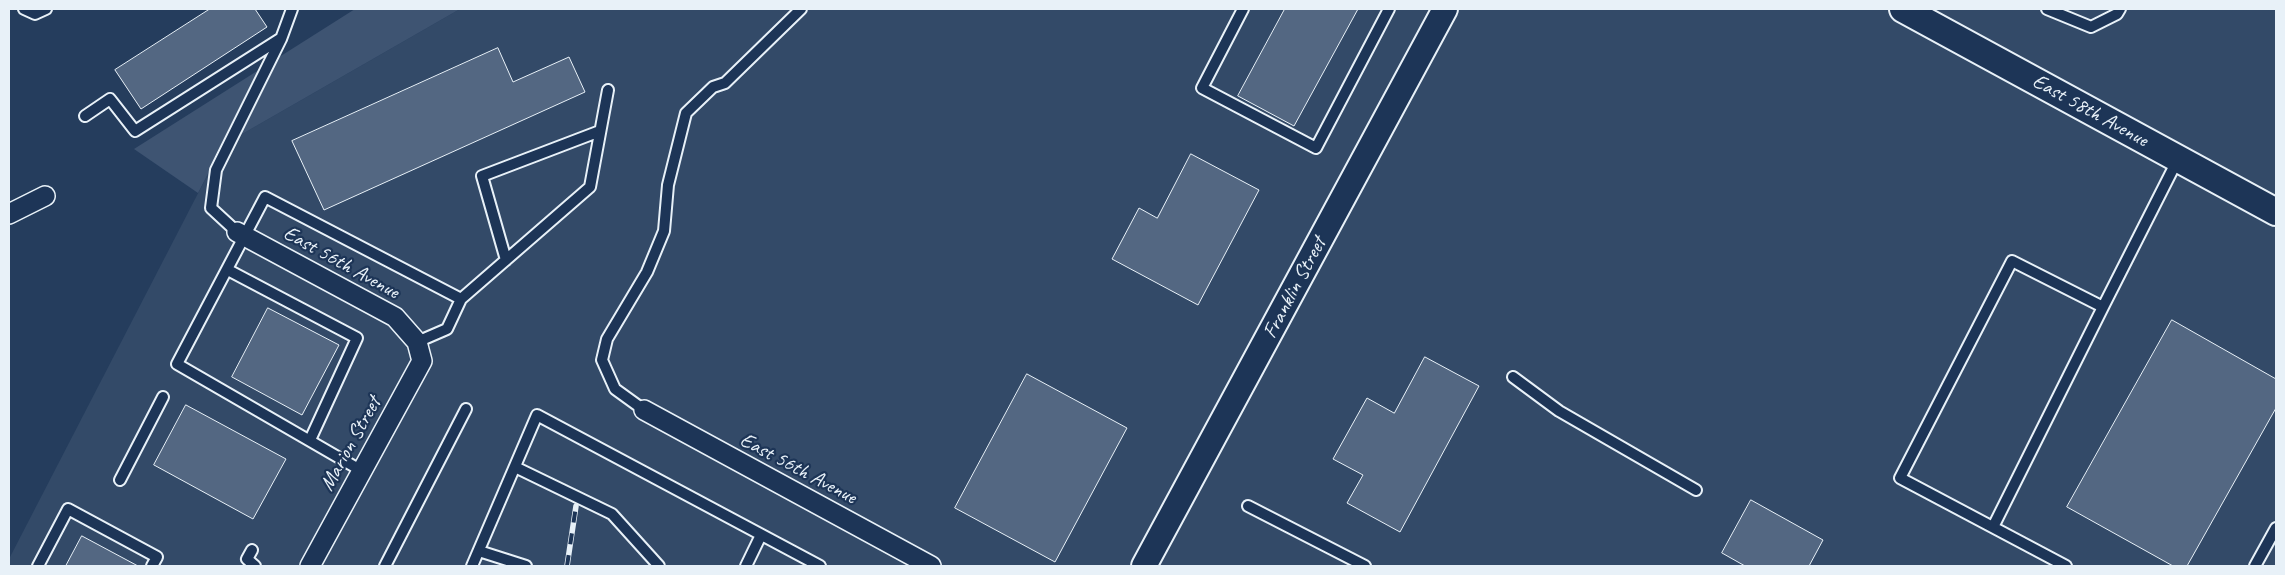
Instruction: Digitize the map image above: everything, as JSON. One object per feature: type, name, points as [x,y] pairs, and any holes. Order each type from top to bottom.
[{"type":"main road","name":"East 58th Avenue","points":[[1903,9],[2276,212]]},
{"type":"street","name":"Franklin Street","points":[[1144,566],[1445,9]]},
{"type":"street","points":[[9,214],[44,196]]},
{"type":"street","name":"East 56th Avenue","points":[[242,234],[394,317],[417,342]]},
{"type":"street","name":"Marion Street","points":[[310,566],[422,361],[417,342]]},
{"type":"street","name":"East 56th Avenue","points":[[644,410],[931,566]]},
{"type":"lane","points":[[24,9],[34,14],[46,9]]},
{"type":"lane","points":[[242,234],[211,208],[216,170],[281,39],[292,9]]},
{"type":"lane","points":[[644,410],[615,389],[602,360],[607,339],[646,272],[664,231],[668,185],[686,112],[713,88],[725,84],[801,9]]},
{"type":"lane","points":[[1243,9],[1202,88],[1316,148],[1389,9]]},
{"type":"lane","points":[[2048,9],[2091,27],[2117,14],[2120,9]]},
{"type":"lane","points":[[85,116],[110,99],[135,131],[281,39]]},
{"type":"lane","points":[[417,342],[447,328],[461,299],[590,187],[608,90]]},
{"type":"lane","points":[[506,260],[482,176],[600,131]]},
{"type":"lane","points":[[1993,527],[2178,159]]},
{"type":"lane","points":[[362,471],[177,364],[228,270],[242,234],[265,197],[461,299]]},
{"type":"lane","points":[[2066,566],[1900,478],[2012,260],[2103,307]]},
{"type":"lane","points":[[228,270],[357,338],[310,440]]},
{"type":"lane","points":[[1514,376],[1559,411],[1696,490]]},
{"type":"lane","points":[[120,480],[162,397]]},
{"type":"lane","points":[[385,566],[466,409]]},
{"type":"lane","points":[[472,566],[537,415],[820,566]]},
{"type":"lane","points":[[514,467],[612,514],[659,566]]},
{"type":"lane","points":[[1248,506],[1365,566]]},
{"type":"lane","points":[[38,566],[68,509],[157,557],[152,566]]},
{"type":"lane","points":[[2255,566],[2276,528]]},
{"type":"lane","points":[[746,566],[761,535]]},
{"type":"lane","points":[[252,550],[246,559],[255,566]]},
{"type":"lane","points":[[478,551],[526,566]]},
{"type":"shaded area","points":[[355,9],[460,9],[223,145],[198,193],[134,149]]},
{"type":"shaded area","points":[[460,9],[2276,9],[2276,566],[9,566],[9,559],[223,145]]},
{"type":"building","points":[[210,9],[255,9],[267,27],[141,109],[115,70]]},
{"type":"building","points":[[1285,9],[1358,9],[1294,126],[1238,96]]},
{"type":"building","points":[[498,48],[513,82],[569,57],[585,92],[324,210],[292,141]]},
{"type":"building","points":[[1191,154],[1259,190],[1198,305],[1112,259],[1139,208],[1157,218]]},
{"type":"building","points":[[268,308],[339,345],[302,415],[232,377]]},
{"type":"building","points":[[2172,320],[2276,379],[2276,408],[2187,566],[2173,566],[2067,507]]},
{"type":"building","points":[[1425,357],[1479,386],[1400,532],[1347,503],[1363,475],[1333,459],[1367,398],[1394,413]]},
{"type":"building","points":[[1027,374],[1127,428],[1055,562],[955,508]]},
{"type":"building","points":[[186,405],[286,459],[253,519],[154,465]]},
{"type":"building","points":[[1751,500],[1823,540],[1809,566],[1745,566],[1722,553]]},
{"type":"building","points":[[82,536],[138,566],[66,566]]},
{"type":"railway","points":[[567,566],[576,506]]}]
